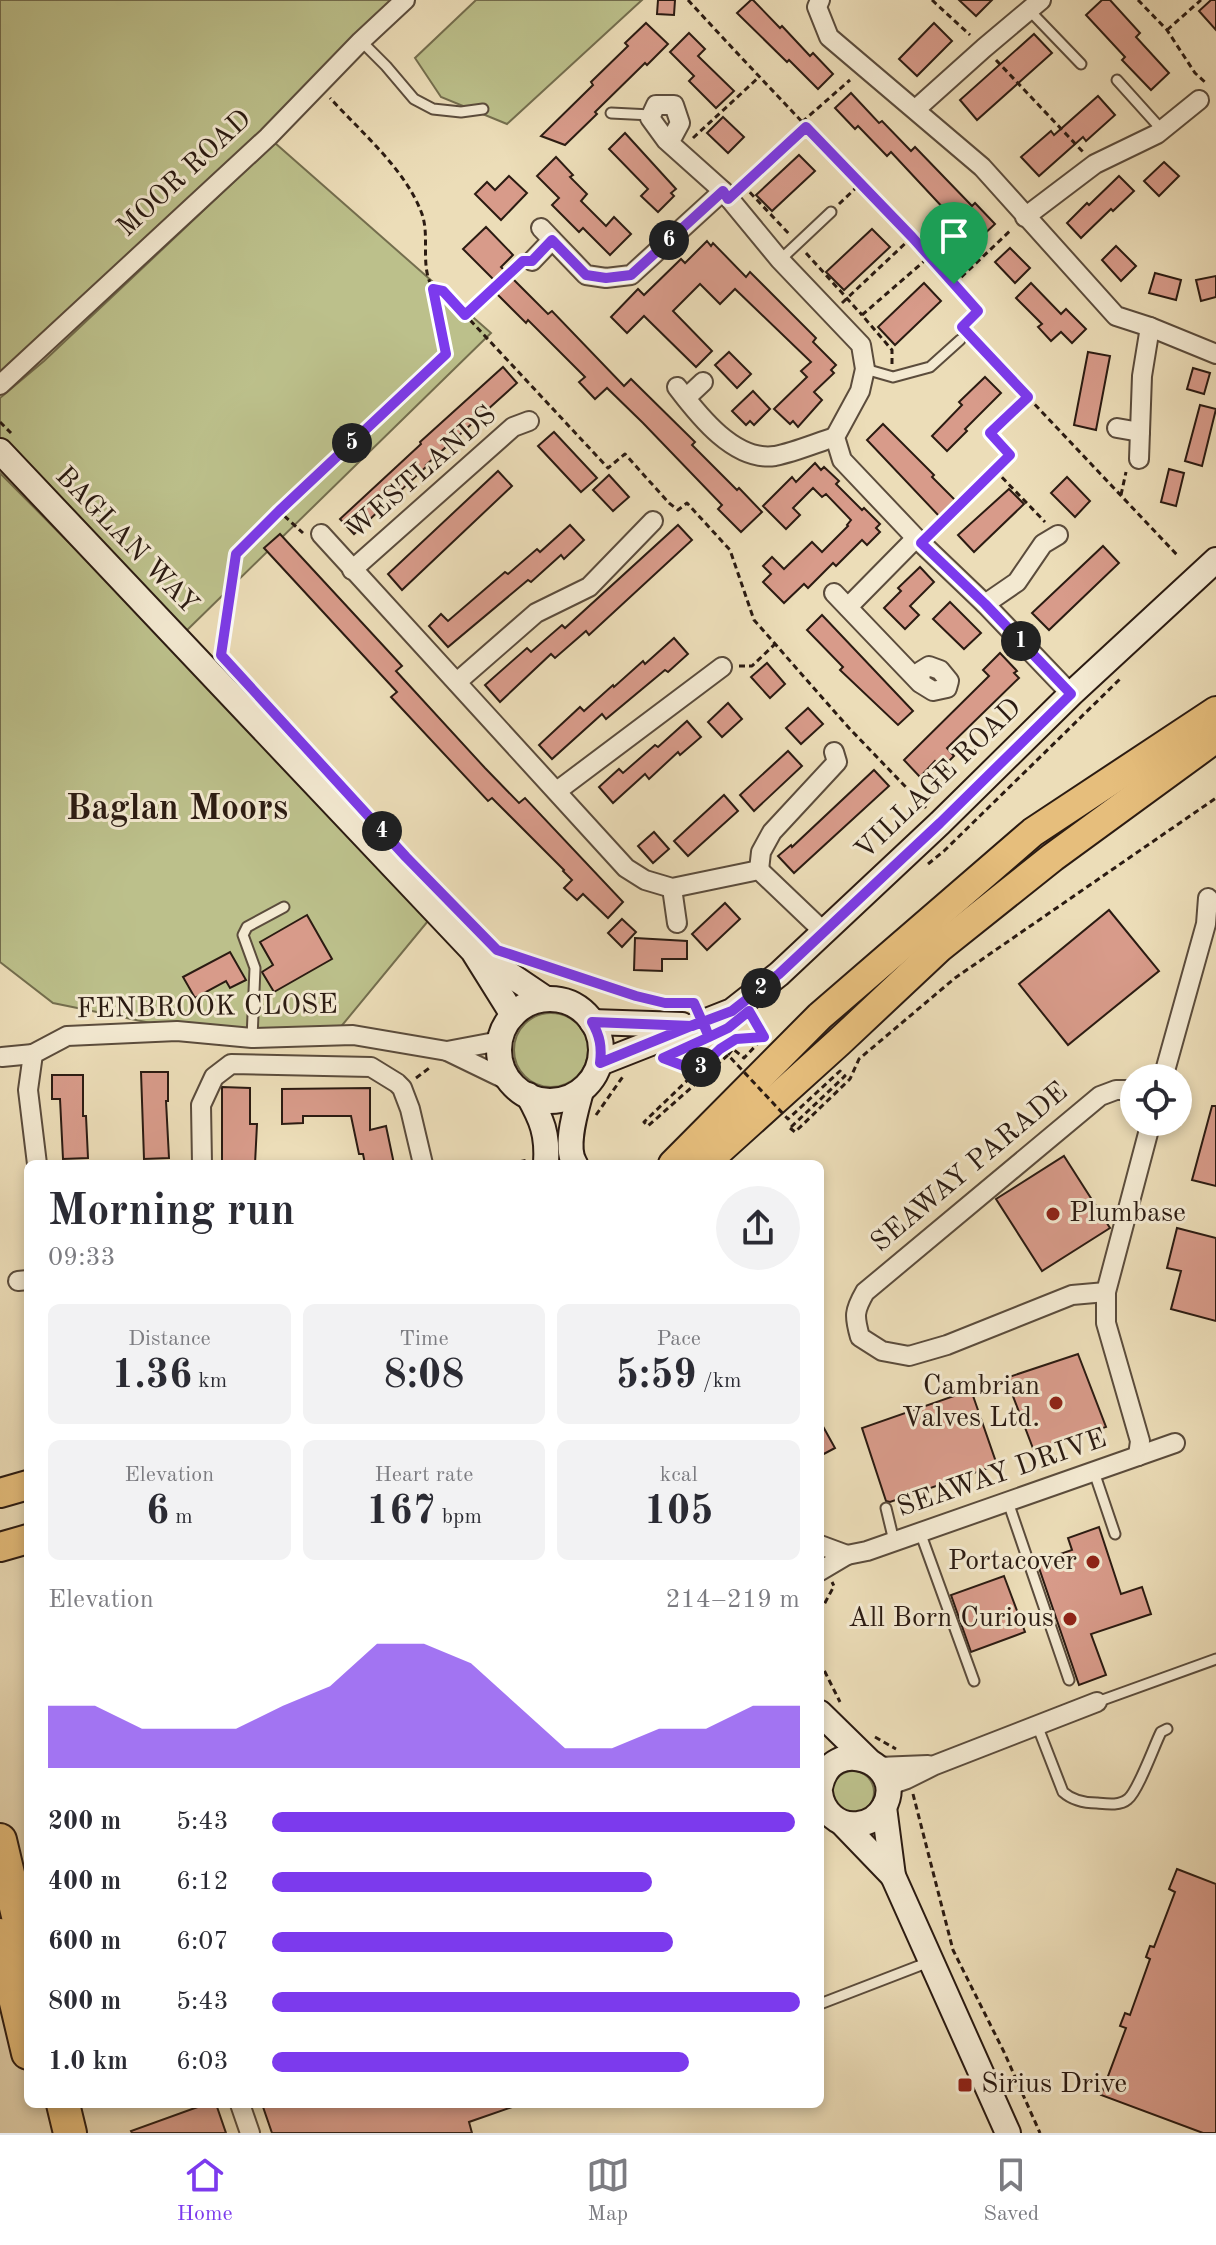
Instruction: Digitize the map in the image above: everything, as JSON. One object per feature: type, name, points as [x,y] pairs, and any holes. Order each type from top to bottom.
[{"type":"highway","points":[[0,1840],[24,1941]]},
{"type":"highway","points":[[0,1935],[24,2036]]},
{"type":"highway","points":[[41,2108],[47,2133]]},
{"type":"highway","points":[[64,2108],[70,2133]]},
{"type":"main road","points":[[677,1160],[820,1016],[1033,832],[1216,711]]},
{"type":"main road","points":[[708,1160],[939,948],[1053,857],[1216,738]]},
{"type":"main road","points":[[0,1493],[24,1486]]},
{"type":"main road","points":[[0,1547],[24,1540]]},
{"type":"street","name":"MOOR ROAD","points":[[0,385],[268,137],[405,0]]},
{"type":"street","points":[[820,0],[817,7],[829,37],[982,167],[1116,316],[1216,354]]},
{"type":"street","points":[[916,109],[1034,4]]},
{"type":"street","points":[[1025,217],[1095,164],[1162,130],[1206,95]]},
{"type":"street","points":[[651,115],[655,127],[672,146],[725,195],[780,260],[861,345],[865,369],[860,391],[835,437],[774,456],[751,455],[729,444],[681,393],[703,382]]},
{"type":"street","points":[[532,261],[547,234],[586,275],[606,278],[631,275],[725,195]]},
{"type":"street","points":[[1139,459],[1142,376],[1150,327]]},
{"type":"street","name":"WESTLANDS","points":[[352,570],[513,427],[529,421]]},
{"type":"street","points":[[1117,428],[1140,432]]},
{"type":"street","points":[[835,437],[842,460],[1071,694]]},
{"type":"street","name":"BAGLAN WAY","points":[[6,443],[473,951],[513,1015]]},
{"type":"street","points":[[457,682],[536,613],[589,587],[653,521]]},
{"type":"street","name":"WESTLANDS","points":[[321,534],[626,868],[645,880],[672,888]]},
{"type":"street","points":[[985,604],[1017,582],[1043,544],[1058,535]]},
{"type":"street","points":[[848,607],[918,540]]},
{"type":"street","name":"VILLAGE ROAD","points":[[600,1063],[732,1011],[779,974],[940,823],[1071,694],[1216,560]]},
{"type":"street","points":[[834,593],[920,683]]},
{"type":"street","points":[[557,791],[722,667]]},
{"type":"street","points":[[759,870],[761,852],[772,832],[837,762],[834,752]]},
{"type":"street","points":[[677,923],[672,888],[759,870]]},
{"type":"street","points":[[759,870],[824,932]]},
{"type":"street","points":[[1167,1064],[1206,924],[1208,898]]},
{"type":"street","name":"BAGLAN WAY","points":[[473,951],[546,999]]},
{"type":"street","points":[[519,1088],[541,1100],[555,1101],[569,1098],[593,1079],[600,1063],[601,1049],[599,1034],[584,1011],[560,1000],[546,999],[523,1007],[513,1015],[500,1041],[503,1069],[541,1118],[546,1138],[542,1160]]},
{"type":"street","name":"VILLAGE ROAD","points":[[592,1022],[698,1024]]},
{"type":"street","name":"FENBROOK CLOSE","points":[[33,1054],[67,1036],[177,1031],[252,1038],[353,1035],[450,1052],[519,1088]]},
{"type":"street","name":"FENBROOK CLOSE","points":[[450,1052],[500,1041]]},
{"type":"street","points":[[2,1057],[33,1054],[28,1090],[37,1160]]},
{"type":"street","name":"FENBROOK CLOSE","points":[[202,1160],[201,1105],[214,1077],[231,1064],[371,1067],[402,1088]]},
{"type":"street","points":[[402,1088],[422,1160]]},
{"type":"street","name":"SEAWAY PARADE","points":[[1106,1292],[1072,1295],[947,1345],[909,1356],[882,1351],[860,1337],[855,1320],[856,1307],[865,1292],[1100,1096],[1120,1090]]},
{"type":"street","points":[[572,1160],[572,1126],[581,1091]]},
{"type":"street","points":[[1138,1456],[1140,1441],[1106,1323],[1106,1292],[1147,1136]]},
{"type":"street","name":"SEAWAY DRIVE","points":[[824,1569],[847,1555],[1175,1443]]},
{"type":"street","points":[[824,1546],[847,1555]]},
{"type":"street","points":[[888,1778],[935,1765],[1097,1702]]},
{"type":"street","points":[[824,1717],[888,1778],[893,1876],[1008,2133]]},
{"type":"street","points":[[824,1736],[824,1766]]},
{"type":"street","points":[[824,1781],[840,1760],[859,1758],[888,1778]]},
{"type":"street","points":[[831,1819],[856,1825],[877,1816],[888,1778]]},
{"type":"street","points":[[824,1800],[831,1819],[893,1876]]},
{"type":"street","points":[[241,2108],[250,2133]]},
{"type":"lane","points":[[1034,4],[1081,64]]},
{"type":"lane","points":[[361,41],[414,99],[433,109],[461,112],[483,109]]},
{"type":"lane","points":[[1117,80],[1162,130]]},
{"type":"lane","points":[[611,113],[651,115]]},
{"type":"lane","points":[[780,260],[831,212]]},
{"type":"lane","points":[[865,369],[891,377],[930,367],[960,340]]},
{"type":"lane","points":[[252,1038],[255,968],[243,935],[247,927],[284,907]]},
{"type":"lane","points":[[1094,1472],[1115,1534]]},
{"type":"lane","points":[[1008,1502],[1069,1680]]},
{"type":"lane","points":[[886,1508],[894,1541]]},
{"type":"lane","points":[[920,1532],[974,1681]]},
{"type":"lane","points":[[1097,1702],[1216,1659]]},
{"type":"lane","points":[[1037,1725],[1063,1792],[1086,1803],[1118,1804],[1128,1799],[1135,1790],[1161,1732],[1167,1729]]},
{"type":"lane","points":[[824,2002],[932,1961]]},
{"type":"path","points":[[688,0],[978,311],[962,327],[1179,557]]},
{"type":"path","points":[[932,0],[984,48],[1095,164]]},
{"type":"path","points":[[1138,0],[1167,30],[1206,95]]},
{"type":"path","points":[[1167,30],[1201,0]]},
{"type":"path","points":[[725,195],[865,67]]},
{"type":"path","points":[[672,146],[759,77]]},
{"type":"path","points":[[211,645],[221,655],[236,554],[446,354],[433,289],[427,278],[423,217],[408,184],[327,94]]},
{"type":"path","points":[[831,212],[860,184]]},
{"type":"path","points":[[954,284],[1025,217]]},
{"type":"path","points":[[831,314],[912,237]]},
{"type":"path","points":[[891,377],[892,350],[862,315],[929,257]]},
{"type":"path","points":[[465,315],[523,261],[532,261]]},
{"type":"path","points":[[433,289],[443,291],[608,468],[625,454],[669,503],[678,510],[687,503],[730,550],[754,620],[849,728],[940,823]]},
{"type":"path","points":[[918,540],[1010,455],[990,433],[1028,397]]},
{"type":"path","points":[[0,422],[6,443]]},
{"type":"path","points":[[1121,495],[1128,461],[1139,459]]},
{"type":"path","points":[[995,470],[1058,535]]},
{"type":"path","points":[[279,511],[303,534],[321,534]]},
{"type":"path","points":[[722,667],[752,666],[775,644]]},
{"type":"path","points":[[728,1055],[788,1119],[840,1071],[845,1076],[790,1128],[795,1132],[850,1079],[859,1059],[955,978],[1216,798]]},
{"type":"path","points":[[525,959],[636,996],[665,1003],[694,1003],[698,1024]]},
{"type":"path","points":[[749,1011],[764,1037]]},
{"type":"path","points":[[764,1037],[744,1058],[733,1049],[648,1126],[644,1122],[720,1049],[736,1039],[764,1037]]},
{"type":"path","points":[[402,1088],[450,1052]]},
{"type":"path","points":[[674,1053],[663,1058],[697,1071]]},
{"type":"path","points":[[589,1125],[624,1076]]},
{"type":"path","points":[[824,1670],[845,1713]]},
{"type":"path","points":[[871,1735],[896,1748],[888,1778],[914,1797],[953,1950],[1040,2133]]},
{"type":"green space","points":[[0,0],[405,0],[0,383]]},
{"type":"green space","points":[[476,0],[642,0],[507,124],[441,97],[415,58]]},
{"type":"green space","points":[[275,143],[491,333],[183,634],[0,443],[0,398],[44,361]]},
{"type":"green space","points":[[0,473],[171,646],[428,921],[339,1029],[180,1029],[53,1003],[0,962]]},
{"type":"green space","points":[[551,1013],[572,1019],[582,1029],[588,1050],[582,1071],[572,1081],[551,1087],[530,1081],[520,1071],[514,1050],[520,1029],[530,1019]]},
{"type":"green space","points":[[853,1771],[868,1777],[874,1792],[868,1807],[853,1813],[838,1807],[832,1792],[838,1777]]},
{"type":"building","points":[[658,0],[675,0],[674,15],[657,14]]},
{"type":"building","points":[[751,0],[833,74],[818,89],[737,13]]},
{"type":"building","points":[[959,0],[992,0],[976,16]]},
{"type":"building","points":[[1102,0],[1110,0],[1140,33],[1136,37],[1169,73],[1151,90],[1086,15]]},
{"type":"building","points":[[1211,0],[1216,0],[1216,30],[1199,11]]},
{"type":"building","points":[[646,23],[668,44],[595,112],[597,114],[565,145],[541,136],[593,85],[591,82],[628,46],[625,43]]},
{"type":"building","points":[[934,23],[952,41],[917,76],[899,59]]},
{"type":"building","points":[[689,33],[705,49],[698,56],[734,91],[716,108],[689,81],[694,76],[670,52]]},
{"type":"building","points":[[1034,34],[1052,53],[977,120],[960,100]]},
{"type":"building","points":[[851,93],[879,123],[882,121],[911,151],[915,147],[972,206],[975,203],[995,224],[980,238],[951,208],[947,212],[891,152],[887,156],[858,126],[855,129],[835,108]]},
{"type":"building","points":[[1098,96],[1115,115],[1086,141],[1083,137],[1039,176],[1021,157],[1051,131],[1054,135]]},
{"type":"building","points":[[723,117],[744,137],[728,153],[707,133]]},
{"type":"building","points":[[625,133],[676,189],[671,193],[674,196],[658,212],[641,196],[648,189],[609,149]]},
{"type":"building","points":[[799,155],[815,171],[772,211],[756,195]]},
{"type":"building","points":[[556,157],[587,194],[581,201],[606,226],[614,217],[631,234],[610,255],[583,228],[579,232],[552,205],[559,198],[537,176]]},
{"type":"building","points":[[1164,162],[1179,176],[1159,196],[1144,181]]},
{"type":"building","points":[[509,176],[527,193],[501,220],[475,194],[487,182],[495,190]]},
{"type":"building","points":[[1119,176],[1134,191],[1081,238],[1067,223]]},
{"type":"building","points":[[486,227],[513,255],[501,267],[548,314],[552,311],[624,386],[631,379],[695,442],[692,445],[762,512],[741,532],[718,509],[722,505],[643,423],[607,388],[595,399],[579,382],[585,377],[495,292],[501,287],[463,249]]},
{"type":"building","points":[[872,229],[890,247],[844,290],[826,272]]},
{"type":"building","points":[[707,241],[711,246],[713,243],[746,277],[750,272],[816,338],[813,342],[836,365],[831,370],[834,373],[814,392],[822,400],[798,427],[774,409],[807,377],[801,371],[811,362],[735,289],[720,304],[700,284],[673,311],[712,351],[696,367],[644,316],[627,333],[611,317],[638,289],[644,295],[681,259],[685,263]]},
{"type":"building","points":[[1116,246],[1136,266],[1121,281],[1102,260]]},
{"type":"building","points":[[1010,248],[1030,268],[1015,283],[995,262]]},
{"type":"building","points":[[1155,273],[1181,280],[1176,300],[1149,293]]},
{"type":"building","points":[[1216,276],[1216,297],[1201,301],[1196,280]]},
{"type":"building","points":[[924,283],[941,301],[895,345],[878,327]]},
{"type":"building","points":[[1031,283],[1061,314],[1066,309],[1086,329],[1072,343],[1061,332],[1051,341],[1038,327],[1042,324],[1016,298]]},
{"type":"building","points":[[729,352],[751,374],[737,388],[715,365]]},
{"type":"building","points":[[1088,352],[1110,356],[1096,430],[1074,425]]},
{"type":"building","points":[[503,367],[517,383],[354,534],[340,519]]},
{"type":"building","points":[[1193,368],[1210,373],[1204,394],[1187,389]]},
{"type":"building","points":[[985,377],[1001,393],[947,451],[932,436],[962,405],[959,402]]},
{"type":"building","points":[[753,391],[770,409],[754,425],[750,421],[746,425],[732,411]]},
{"type":"building","points":[[1200,405],[1216,409],[1202,466],[1185,461]]},
{"type":"building","points":[[883,424],[955,500],[939,516],[867,440]]},
{"type":"building","points":[[554,432],[597,478],[581,492],[538,446]]},
{"type":"building","points":[[815,463],[839,481],[836,484],[880,524],[876,528],[880,532],[867,545],[862,540],[836,566],[833,563],[808,588],[804,584],[784,603],[763,582],[771,574],[763,566],[772,557],[784,569],[812,542],[822,552],[851,520],[826,494],[822,497],[813,488],[793,508],[800,515],[786,529],[763,506],[792,477],[796,482]]},
{"type":"building","points":[[1169,469],[1184,473],[1176,506],[1161,502]]},
{"type":"building","points":[[498,471],[512,486],[402,590],[388,574]]},
{"type":"building","points":[[609,475],[629,497],[613,511],[593,490]]},
{"type":"building","points":[[1067,477],[1090,501],[1075,517],[1051,493]]},
{"type":"building","points":[[1009,489],[1024,504],[974,552],[958,535]]},
{"type":"building","points":[[570,525],[584,540],[564,559],[561,555],[531,582],[528,580],[448,647],[429,626],[441,614],[448,621],[505,572],[508,574],[537,549],[540,552]]},
{"type":"building","points":[[678,525],[692,540],[589,635],[586,631],[555,658],[551,654],[500,702],[485,685],[527,648],[531,652],[562,625],[565,628]]},
{"type":"building","points":[[280,534],[402,666],[396,671],[485,768],[519,803],[525,798],[623,902],[608,918],[583,894],[577,900],[564,888],[572,880],[564,870],[492,798],[488,801],[391,697],[397,692],[264,548]]},
{"type":"building","points":[[1103,546],[1119,563],[1049,630],[1032,613]]},
{"type":"building","points":[[920,567],[934,582],[910,606],[919,615],[905,629],[884,608],[901,591],[898,588]]},
{"type":"building","points":[[950,602],[981,633],[964,649],[933,619]]},
{"type":"building","points":[[822,615],[913,711],[898,725],[840,670],[843,667],[807,630]]},
{"type":"building","points":[[674,638],[688,654],[668,672],[665,670],[606,719],[602,714],[552,759],[539,745],[580,707],[584,711]]},
{"type":"building","points":[[1000,653],[1017,671],[1014,673],[1019,678],[947,748],[954,756],[942,768],[935,761],[920,777],[904,760],[989,676],[983,670]]},
{"type":"building","points":[[767,663],[785,684],[770,698],[751,677]]},
{"type":"building","points":[[728,703],[742,719],[722,737],[708,722]]},
{"type":"building","points":[[808,708],[823,724],[801,744],[786,728]]},
{"type":"building","points":[[687,721],[701,737],[680,755],[678,752],[649,779],[645,774],[613,803],[599,787],[619,769],[623,773],[655,745],[658,747]]},
{"type":"building","points":[[788,751],[802,766],[754,811],[740,795]]},
{"type":"building","points":[[874,770],[889,786],[794,873],[778,856],[792,847]]},
{"type":"building","points":[[724,795],[738,811],[688,856],[674,841]]},
{"type":"building","points":[[654,832],[669,849],[653,863],[638,846]]},
{"type":"building","points":[[725,903],[740,919],[707,950],[692,934]]},
{"type":"building","points":[[1109,910],[1159,971],[1068,1045],[1019,984]]},
{"type":"building","points":[[307,915],[332,959],[274,992],[262,972],[273,965],[260,942]]},
{"type":"building","points":[[622,919],[636,932],[622,947],[608,933]]},
{"type":"building","points":[[635,938],[687,941],[687,959],[662,959],[662,971],[634,970]]},
{"type":"building","points":[[230,952],[246,980],[230,988],[226,981],[195,998],[183,977]]},
{"type":"building","points":[[141,1072],[168,1072],[169,1158],[144,1159]]},
{"type":"building","points":[[52,1075],[83,1075],[83,1116],[86,1116],[88,1158],[63,1159],[60,1099],[52,1099]]},
{"type":"building","points":[[222,1087],[250,1088],[250,1124],[257,1124],[255,1160],[222,1160]]},
{"type":"building","points":[[370,1088],[370,1130],[386,1126],[393,1160],[364,1160],[363,1154],[359,1154],[351,1116],[303,1116],[303,1123],[282,1124],[282,1089]]},
{"type":"building","points":[[1212,1106],[1216,1106],[1216,1186],[1192,1180]]},
{"type":"building","name":"Plumbase","points":[[1064,1156],[1110,1228],[1042,1271],[996,1199]]},
{"type":"building","points":[[1177,1228],[1216,1238],[1216,1321],[1171,1309],[1181,1271],[1167,1268]]},
{"type":"building","name":"Cambrian Valves Ltd.","points":[[1078,1354],[1106,1427],[1034,1451],[1006,1378]]},
{"type":"building","points":[[971,1390],[997,1465],[886,1501],[862,1428]]},
{"type":"building","points":[[824,1428],[835,1448],[824,1454]]},
{"type":"building","points":[[1099,1527],[1121,1594],[1142,1587],[1151,1614],[1091,1634],[1106,1675],[1079,1685],[1037,1562],[1072,1550],[1068,1538]]},
{"type":"building","points":[[1004,1576],[1025,1632],[971,1652],[951,1595]]},
{"type":"building","points":[[1177,1869],[1216,1884],[1216,2133],[1203,2133],[1101,2095],[1126,2028],[1120,2026],[1125,2013],[1130,2015],[1150,1959],[1146,1957],[1150,1946],[1154,1947],[1175,1892],[1169,1889]]},
{"type":"building","points":[[195,2108],[217,2108],[226,2133],[132,2133]]},
{"type":"building","points":[[263,2108],[509,2108],[469,2122],[472,2133],[272,2133]]},
{"type":"place","name":"Plumbase","points":[[1053,1214]]},
{"type":"place","name":"Cambrian Valves Ltd.","points":[[1056,1403]]},
{"type":"place","name":"Portacover","points":[[1093,1562]]},
{"type":"place","name":"All Born Curious","points":[[1070,1619]]},
{"type":"place","name":"Sirius Drive","points":[[965,2085]]},
{"type":"district","name":"Baglan Moors","points":[[177,810]]},
{"type":"route","points":[[954,284],[806,127],[728,199],[723,191],[631,275],[606,278],[586,275],[552,240],[532,261],[523,261],[465,315],[443,291],[433,289],[446,354],[236,554],[221,655],[406,857],[497,950],[636,996],[665,1003],[694,1003],[703,1021],[709,1037],[663,1058],[697,1071],[720,1049],[736,1039],[764,1037],[749,1011],[728,1028],[709,1037],[703,1021],[600,1063],[599,1034],[592,1022],[692,1026],[703,1021],[732,1011],[779,974],[824,932],[1071,694],[985,604],[921,543],[1010,455],[990,433],[1028,397],[962,327],[978,311],[954,284]]}]
